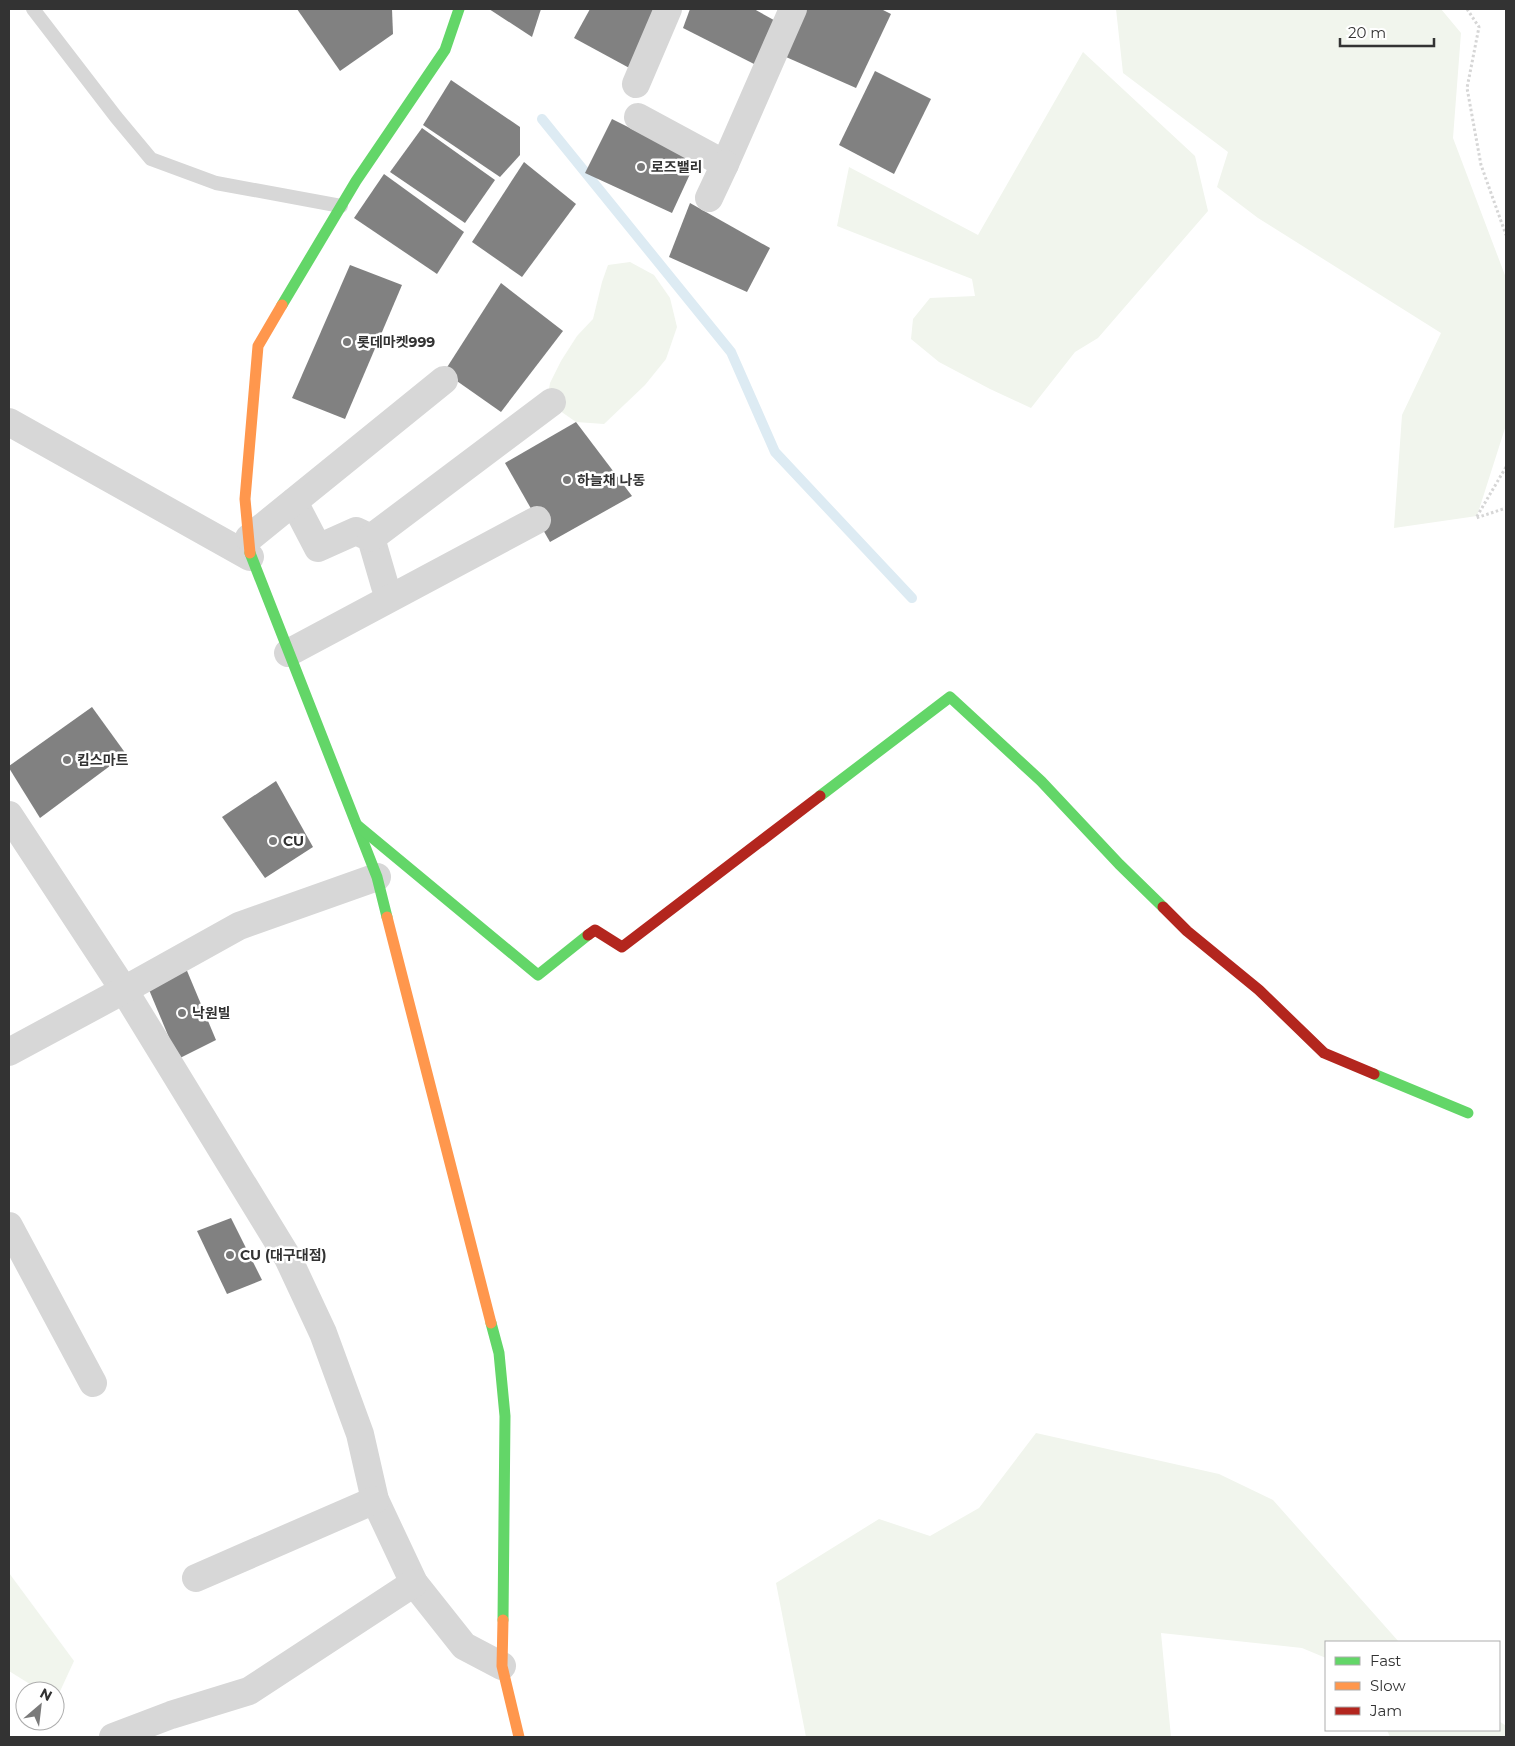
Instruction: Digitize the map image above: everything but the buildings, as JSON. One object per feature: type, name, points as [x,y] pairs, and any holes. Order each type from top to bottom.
[{"type":"street","points":[[460,9],[445,50],[356,181],[258,346],[245,499],[249,548],[377,877],[499,1353],[505,1416],[502,1666],[519,1737]]},
{"type":"street","points":[[636,84],[668,9]]},
{"type":"street","points":[[709,198],[793,9]]},
{"type":"street","points":[[638,117],[725,164]]},
{"type":"street","points":[[249,548],[294,502],[444,380]]},
{"type":"street","points":[[371,538],[552,402]]},
{"type":"street","points":[[9,422],[249,548]]},
{"type":"street","points":[[294,502],[318,548],[356,531],[371,538],[385,586]]},
{"type":"street","points":[[530,516],[286,647],[385,586],[530,516]]},
{"type":"street","points":[[355,822],[538,975],[595,930],[622,947],[950,697],[1041,781],[1119,864],[1187,931],[1259,990],[1324,1053],[1468,1114]]},
{"type":"street","points":[[9,814],[124,990],[288,1258],[322,1333],[360,1434],[375,1500],[414,1584],[464,1646],[502,1666]]},
{"type":"street","points":[[9,1052],[239,926],[377,877]]},
{"type":"street","points":[[9,1226],[93,1383]]},
{"type":"street","points":[[196,1578],[375,1500]]},
{"type":"street","points":[[113,1737],[171,1715],[248,1691],[414,1584]]},
{"type":"lane","points":[[33,9],[110,109],[151,158],[216,183],[341,206]]},
{"type":"path","points":[[1467,9],[1479,27],[1467,88],[1480,165],[1506,235]]},
{"type":"path","points":[[1506,467],[1476,518],[1506,508]]},
{"type":"shaded area","points":[[1116,9],[1441,9],[1461,33],[1453,138],[1506,278],[1506,425],[1477,516],[1394,528],[1402,415],[1441,333],[1258,218],[1217,187],[1228,152],[1123,73]]},
{"type":"shaded area","points":[[1083,52],[1195,156],[1208,211],[1098,338],[1075,352],[1031,408],[939,362],[911,339],[913,319],[930,298],[975,296],[972,279],[837,226],[849,167],[978,235]]},
{"type":"shaded area","points":[[630,262],[654,275],[670,298],[677,327],[666,359],[645,385],[604,424],[576,422],[556,408],[548,395],[550,383],[577,336],[593,319],[608,265]]},
{"type":"shaded area","points":[[1036,1433],[1219,1474],[1273,1500],[1398,1641],[1325,1641],[1325,1658],[1302,1648],[1161,1633],[1171,1737],[806,1737],[776,1583],[879,1519],[930,1536],[979,1508]]},
{"type":"shaded area","points":[[9,1573],[74,1661],[65,1681],[25,1681],[9,1671]]},
{"type":"shaded area","points":[[1500,1722],[1506,1726],[1506,1737],[1390,1737],[1387,1731],[1500,1731]]},
{"type":"waterway","points":[[542,119],[731,352],[775,452],[912,598]]},
{"type":"traffic: fast","points":[[282,305],[356,181],[445,50],[459,9]]},
{"type":"traffic: fast","points":[[250,553],[377,877],[387,917]]},
{"type":"traffic: fast","points":[[820,796],[950,697],[1041,781],[1119,864],[1163,907]]},
{"type":"traffic: fast","points":[[357,825],[538,975],[588,935]]},
{"type":"traffic: fast","points":[[1374,1074],[1468,1113]]},
{"type":"traffic: fast","points":[[491,1323],[499,1353],[505,1416],[503,1620]]},
{"type":"traffic: slow","points":[[250,553],[245,499],[258,346],[282,305]]},
{"type":"traffic: slow","points":[[387,917],[491,1323]]},
{"type":"traffic: slow","points":[[503,1620],[502,1666],[519,1737]]},
{"type":"traffic: jam","points":[[588,935],[595,930],[622,947],[820,796]]},
{"type":"traffic: jam","points":[[1163,907],[1187,931],[1259,990],[1324,1053],[1374,1074]]},
{"type":"place","name":"로즈밸리","points":[[641,167]]},
{"type":"place","name":"롯데마켓999","points":[[347,342]]},
{"type":"place","name":"하늘채 나동","points":[[567,480]]},
{"type":"place","name":"킴스마트","points":[[67,760]]},
{"type":"place","name":"CU","points":[[273,841]]},
{"type":"place","name":"낙원빌","points":[[182,1013]]},
{"type":"place","name":"CU (대구대점)","points":[[230,1255]]}]
